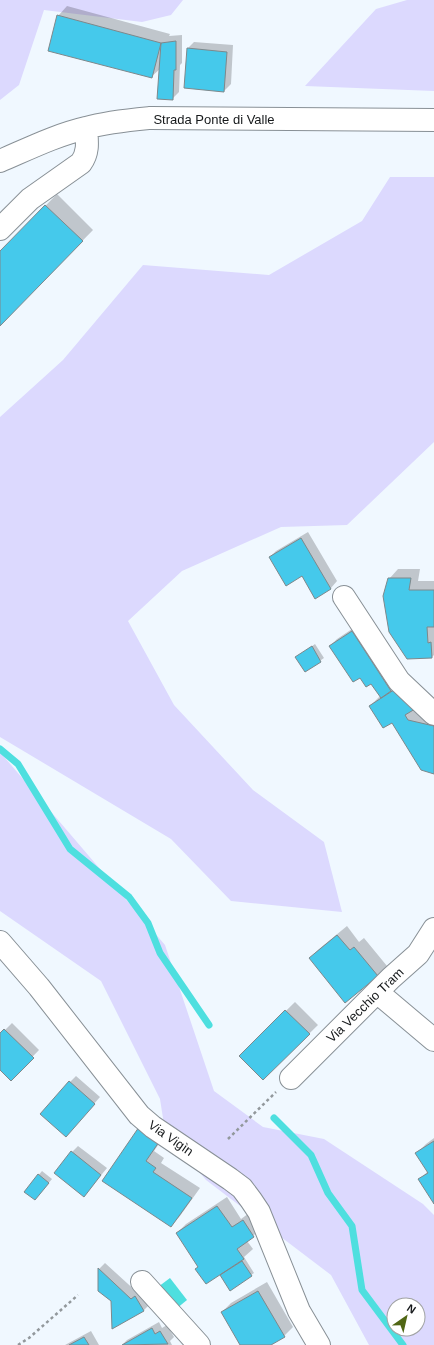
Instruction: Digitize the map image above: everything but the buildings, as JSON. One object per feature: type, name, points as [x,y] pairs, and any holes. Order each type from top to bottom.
[{"type":"street","name":"Strada Ponte di Valle","points":[[0,161],[40,144],[86,128],[109,123],[150,118],[434,120]]},
{"type":"street","points":[[0,229],[30,199],[81,163],[85,157],[87,149],[86,128]]},
{"type":"street","points":[[344,597],[398,681],[434,714]]},
{"type":"street","name":"Via Vecchio Tram","points":[[291,1078],[377,992],[418,954],[434,929]]},
{"type":"street","name":"Via Vigìn","points":[[0,942],[39,987],[139,1114],[153,1127],[242,1188],[259,1212],[299,1310],[319,1345]]},
{"type":"street","points":[[377,992],[434,1040]]},
{"type":"street","points":[[142,1282],[200,1345]]},
{"type":"path","points":[[228,1139],[291,1078]]},
{"type":"path","points":[[18,1345],[29,1338],[78,1295]]},
{"type":"shaded area","points":[[0,0],[183,0],[171,15],[142,22],[44,10],[19,85],[0,100]]},
{"type":"shaded area","points":[[407,0],[434,0],[434,91],[305,86],[376,9]]},
{"type":"shaded area","points":[[390,177],[434,177],[434,442],[347,525],[281,527],[182,571],[128,621],[174,705],[253,790],[324,842],[342,912],[231,901],[171,839],[0,737],[0,417],[63,360],[143,265],[269,275],[362,221]]},
{"type":"shaded area","points":[[0,752],[165,945],[214,1091],[263,1127],[324,1139],[423,1204],[434,1215],[434,1345],[369,1345],[331,1275],[206,1180],[165,1131],[160,1099],[101,981],[0,911]]},
{"type":"water","points":[[170,1278],[187,1300],[176,1309],[158,1287]]},
{"type":"waterway","points":[[0,749],[18,764],[70,849],[129,897],[148,923],[160,953],[209,1025]]},
{"type":"waterway","points":[[274,1118],[311,1155],[328,1193],[352,1226],[362,1290],[403,1345]]}]
